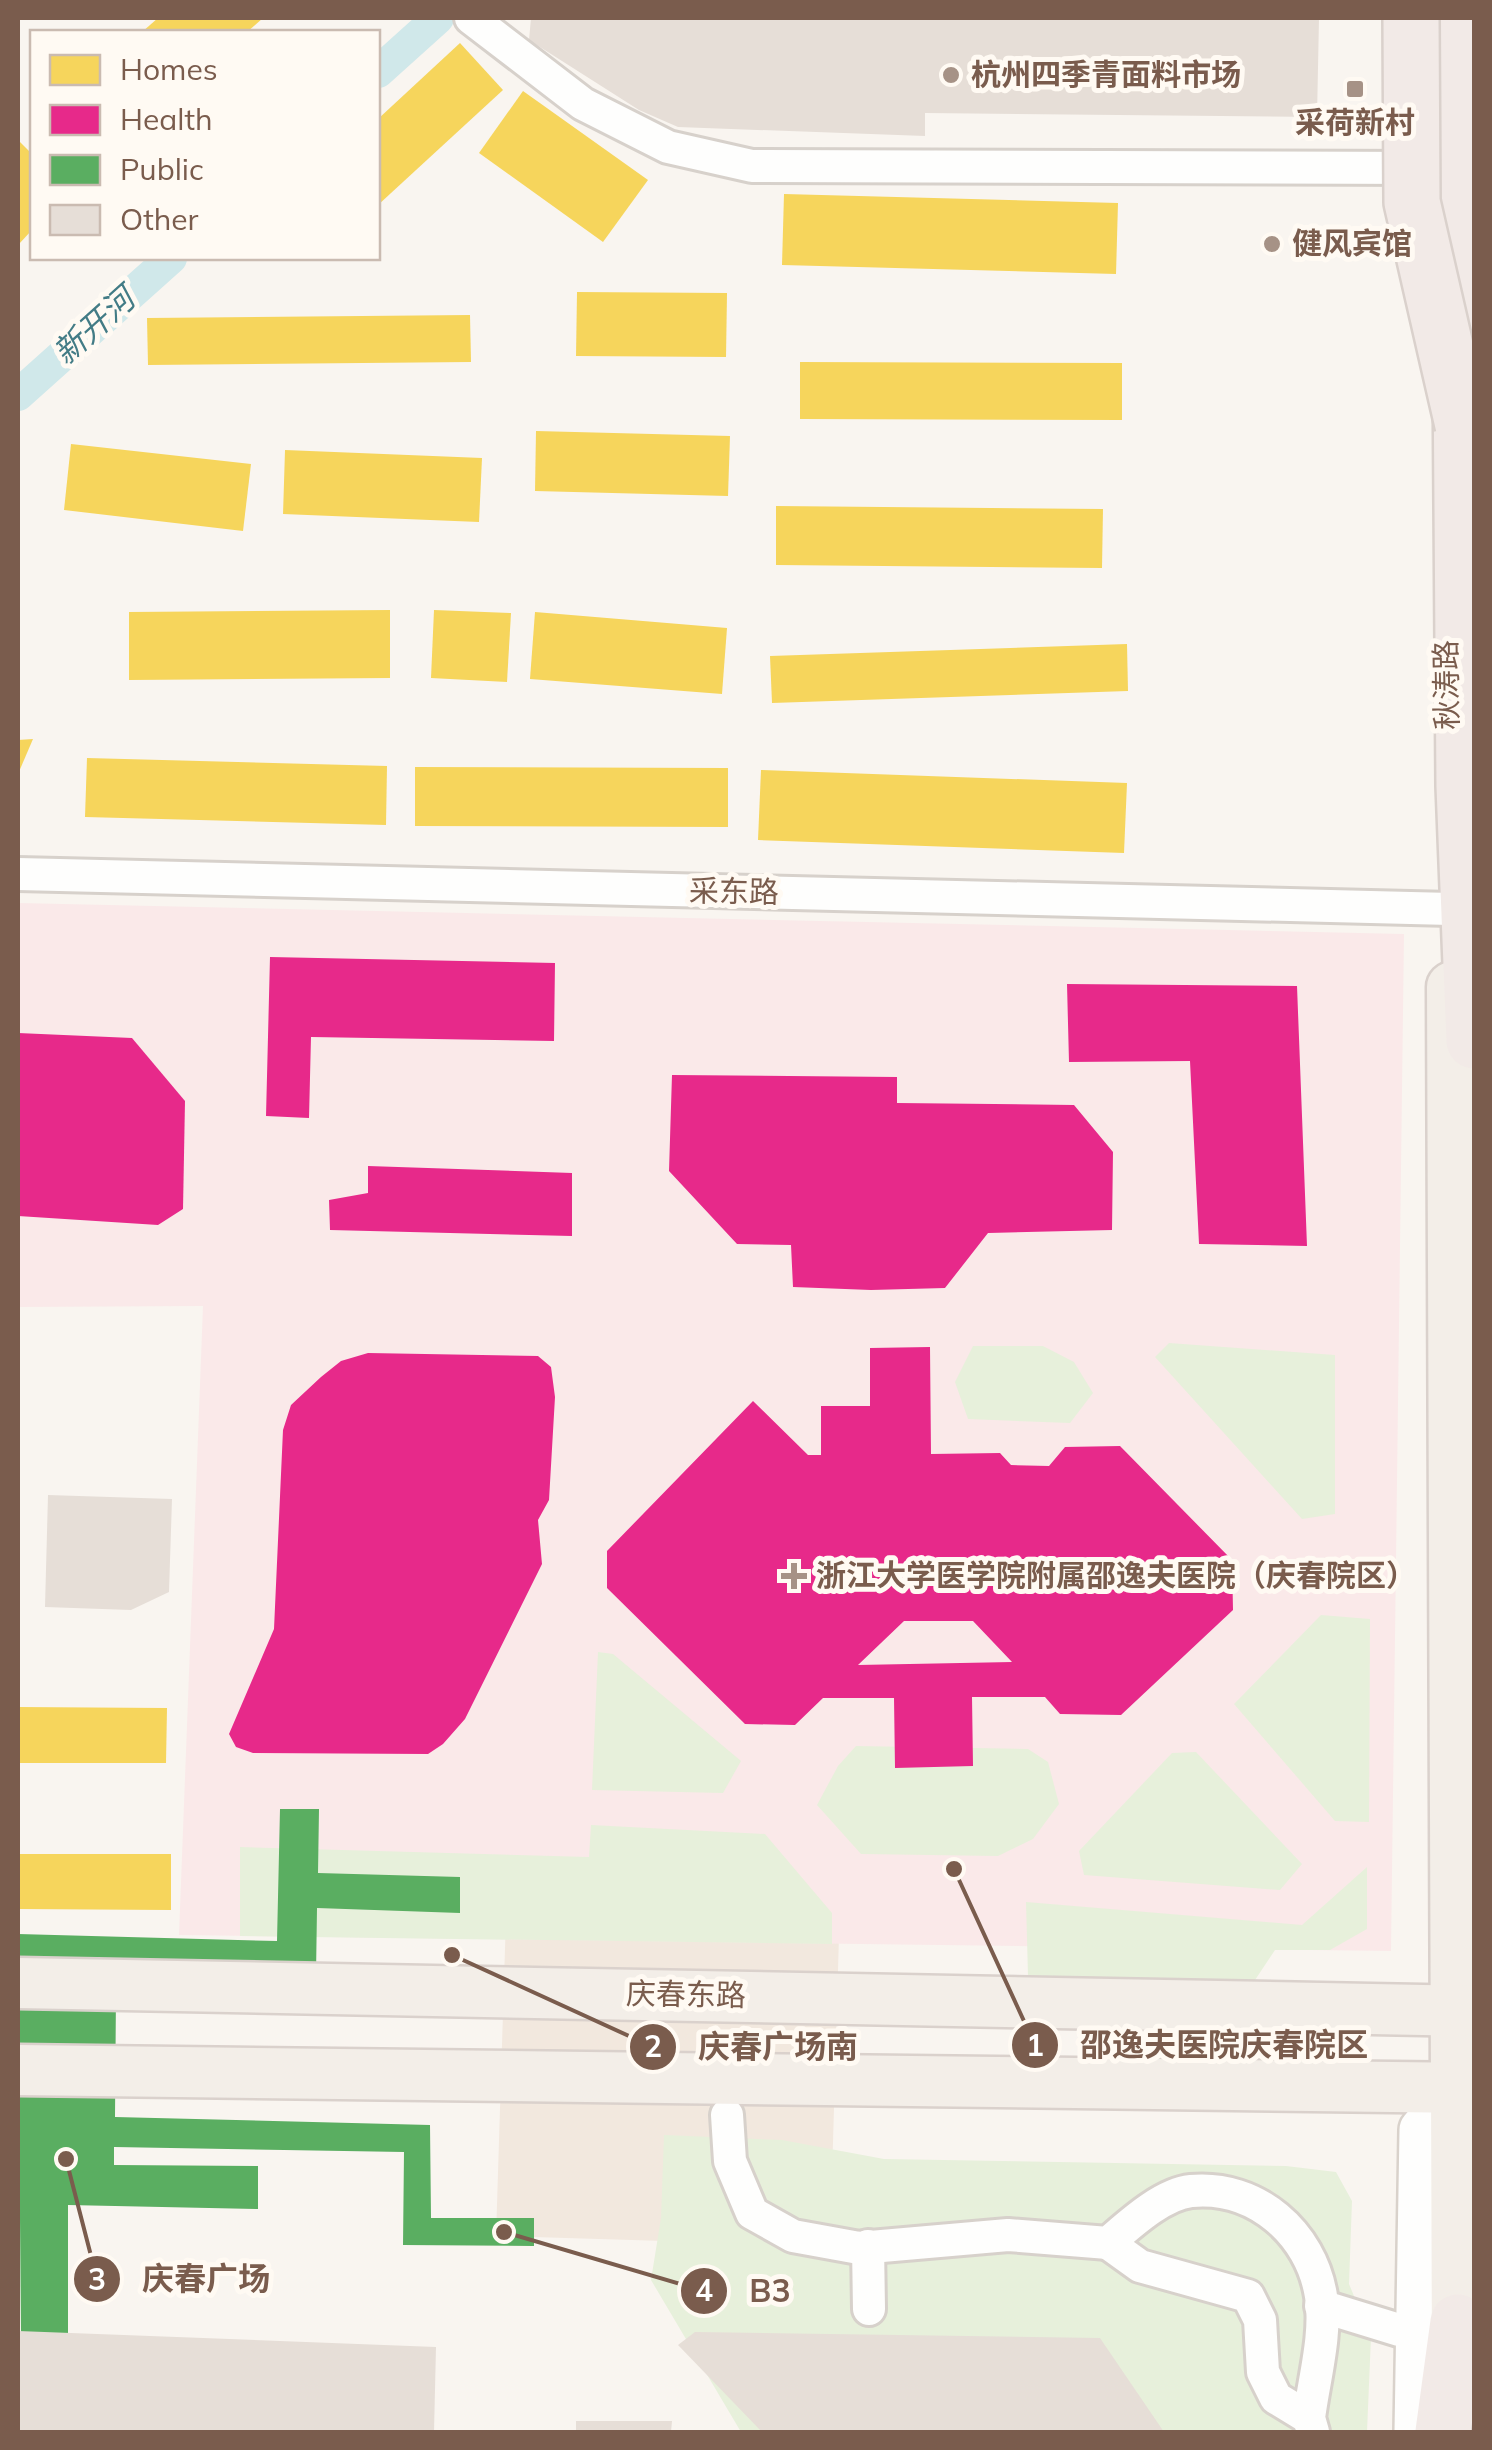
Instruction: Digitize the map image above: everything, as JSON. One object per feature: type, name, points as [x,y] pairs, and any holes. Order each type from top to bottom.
[{"type":"highway","points":[[1411,18],[1412,202],[1463,425]]},
{"type":"highway","points":[[1462,18],[1459,85],[1464,786],[1474,1041]]},
{"type":"highway","points":[[1443,2432],[1458,2322]]},
{"type":"main road","name":"秋涛路","points":[[1436,18],[1466,2010],[1455,2432]]},
{"type":"main road","name":"庆春东路","points":[[18,1983],[1466,2010]]},
{"type":"main road","points":[[18,2070],[1466,2088]]},
{"type":"main road","points":[[1417,2432],[1422,2130],[1466,2088]]},
{"type":"street","points":[[471,18],[583,104],[668,147],[752,166],[1438,168]]},
{"type":"street","name":"采东路","points":[[18,874],[1451,909]]},
{"type":"street","points":[[727,2115],[730,2161],[752,2213],[793,2236],[859,2248],[1008,2236],[1108,2243],[1140,2266],[1248,2296],[1260,2320],[1263,2372],[1276,2398],[1311,2425]]},
{"type":"street","points":[[1108,2243],[1141,2214],[1189,2191],[1237,2195],[1269,2209],[1294,2232],[1315,2273],[1321,2306],[1311,2425]]},
{"type":"street","points":[[868,2246],[869,2309]]},
{"type":"street","points":[[1321,2306],[1399,2330]]},
{"type":"shaded area","name":"浙江大学医学院附属邵逸夫医院（庆春院区）","points":[[18,903],[1404,934],[1391,1951],[179,1935],[203,1306],[18,1307]]},
{"type":"shaded area","points":[[510,1788],[843,1798],[830,2246],[496,2236]]},
{"type":"green space","points":[[1169,1343],[1335,1355],[1335,1514],[1302,1519],[1155,1357]]},
{"type":"green space","points":[[973,1346],[1043,1346],[1074,1362],[1093,1393],[1070,1423],[968,1419],[955,1382]]},
{"type":"green space","points":[[1321,1615],[1370,1619],[1369,1822],[1335,1821],[1234,1704]]},
{"type":"green space","points":[[598,1652],[613,1654],[741,1761],[723,1793],[592,1790]]},
{"type":"green space","points":[[856,1746],[1028,1749],[1048,1762],[1059,1804],[1033,1839],[998,1856],[861,1854],[817,1805],[838,1766]]},
{"type":"green space","points":[[1196,1752],[1302,1864],[1280,1890],[1084,1875],[1079,1851],[1172,1753]]},
{"type":"green space","points":[[591,1825],[765,1834],[832,1913],[832,1944],[240,1936],[240,1847],[589,1857]]},
{"type":"green space","points":[[1367,1867],[1367,1929],[1330,1950],[1275,1950],[1253,1983],[1028,1976],[1026,1902],[1302,1925]]},
{"type":"green space","points":[[664,2135],[782,2140],[884,2159],[1286,2166],[1336,2172],[1352,2201],[1349,2284],[1371,2337],[1367,2432],[741,2432],[651,2280],[661,2218]]},
{"type":"building: Homes","points":[[158,18],[263,18],[249,30],[144,30]]},
{"type":"building: Homes","points":[[460,43],[503,90],[380,203],[380,117]]},
{"type":"building: Homes","points":[[523,91],[648,180],[603,242],[479,153]]},
{"type":"building: Homes","points":[[18,140],[30,152],[30,232],[18,245]]},
{"type":"building: Homes","points":[[784,194],[1118,203],[1116,274],[782,265]]},
{"type":"building: Homes","points":[[577,292],[727,293],[726,357],[576,356]]},
{"type":"building: Homes","points":[[470,315],[471,362],[148,365],[147,318]]},
{"type":"building: Homes","points":[[800,362],[1122,363],[1122,420],[800,419]]},
{"type":"building: Homes","points":[[536,431],[730,436],[728,496],[535,491]]},
{"type":"building: Homes","points":[[71,444],[251,464],[243,531],[64,510]]},
{"type":"building: Homes","points":[[285,450],[482,458],[479,522],[283,514]]},
{"type":"building: Homes","points":[[776,506],[1103,509],[1102,568],[776,565]]},
{"type":"building: Homes","points":[[390,610],[390,678],[129,680],[129,612]]},
{"type":"building: Homes","points":[[434,610],[511,613],[507,682],[431,678]]},
{"type":"building: Homes","points":[[535,612],[727,628],[722,694],[530,679]]},
{"type":"building: Homes","points":[[1127,644],[1128,691],[772,703],[770,656]]},
{"type":"building: Homes","points":[[33,739],[18,774],[18,740]]},
{"type":"building: Homes","points":[[87,758],[387,766],[386,825],[85,817]]},
{"type":"building: Homes","points":[[415,767],[728,768],[728,827],[415,826]]},
{"type":"building: Homes","points":[[761,770],[1127,783],[1124,853],[758,840]]},
{"type":"building: Homes","points":[[18,1707],[167,1708],[166,1763],[18,1763]]},
{"type":"building: Homes","points":[[18,1854],[171,1854],[171,1910],[18,1909]]},
{"type":"building: Health","points":[[270,957],[555,963],[554,1041],[311,1037],[309,1118],[266,1116]]},
{"type":"building: Health","points":[[1067,984],[1297,986],[1307,1246],[1199,1244],[1190,1061],[1069,1062]]},
{"type":"building: Health","points":[[18,1033],[132,1038],[185,1101],[183,1209],[158,1225],[18,1216]]},
{"type":"building: Health","points":[[672,1075],[897,1077],[897,1103],[1074,1105],[1113,1152],[1112,1230],[988,1233],[945,1288],[793,1287],[791,1245],[737,1244],[669,1171]]},
{"type":"building: Health","points":[[368,1166],[572,1173],[572,1236],[330,1230],[329,1200],[368,1193]]},
{"type":"building: Health","points":[[930,1347],[931,1454],[1000,1453],[1011,1465],[1049,1466],[1065,1447],[1120,1446],[1232,1560],[1233,1610],[1121,1715],[1060,1714],[1045,1697],[972,1697],[973,1766],[895,1768],[894,1698],[823,1698],[795,1725],[745,1724],[607,1588],[607,1551],[753,1401],[808,1455],[821,1455],[821,1406],[870,1406],[870,1348]],"holes":[[[904,1621],[973,1621],[1012,1662],[858,1665]]]},
{"type":"building: Health","points":[[368,1353],[538,1356],[551,1367],[555,1397],[549,1500],[538,1520],[542,1564],[465,1719],[443,1744],[428,1754],[253,1753],[236,1747],[229,1734],[274,1629],[283,1430],[291,1405],[321,1377],[341,1361]]},
{"type":"building: Public","points":[[280,1809],[319,1809],[318,1873],[460,1877],[460,1913],[317,1908],[316,1975],[18,1968],[18,1934],[277,1941]]},
{"type":"building: Public","points":[[18,1989],[116,1992],[115,2117],[430,2125],[431,2218],[534,2218],[534,2246],[403,2245],[404,2152],[114,2147],[114,2165],[258,2166],[258,2209],[68,2205],[68,2333],[21,2333]]},
{"type":"building: Other","name":"杭州四季青面料市场","points":[[531,18],[1319,18],[1317,117],[925,113],[925,136],[678,127],[639,110],[529,40]]},
{"type":"building: Other","points":[[48,1495],[172,1499],[169,1592],[131,1610],[45,1607]]},
{"type":"building: Other","points":[[18,2331],[436,2347],[434,2432],[18,2432]]},
{"type":"building: Other","points":[[695,2332],[1100,2338],[1164,2432],[762,2432],[678,2345]]},
{"type":"building: Other","points":[[576,2421],[672,2421],[671,2432],[576,2432]]},
{"type":"waterway","name":"新开河","points":[[380,70],[438,18]]},
{"type":"waterway","name":"新开河","points":[[18,395],[169,260]]},
{"type":"place","name":"杭州四季青面料市场","points":[[951,75]]},
{"type":"place","name":"采荷新村","points":[[1355,89]]},
{"type":"place","name":"健风宾馆","points":[[1272,244]]},
{"type":"place","name":"浙江大学医学院附属邵逸夫医院（庆春院区）","points":[[794,1576]]},
{"type":"place","name":"邵逸夫医院庆春院区","points":[[954,1869]]},
{"type":"place","name":"庆春广场南","points":[[452,1955]]},
{"type":"place","name":"庆春广场","points":[[66,2159]]},
{"type":"place","name":"B3","points":[[504,2232]]}]
